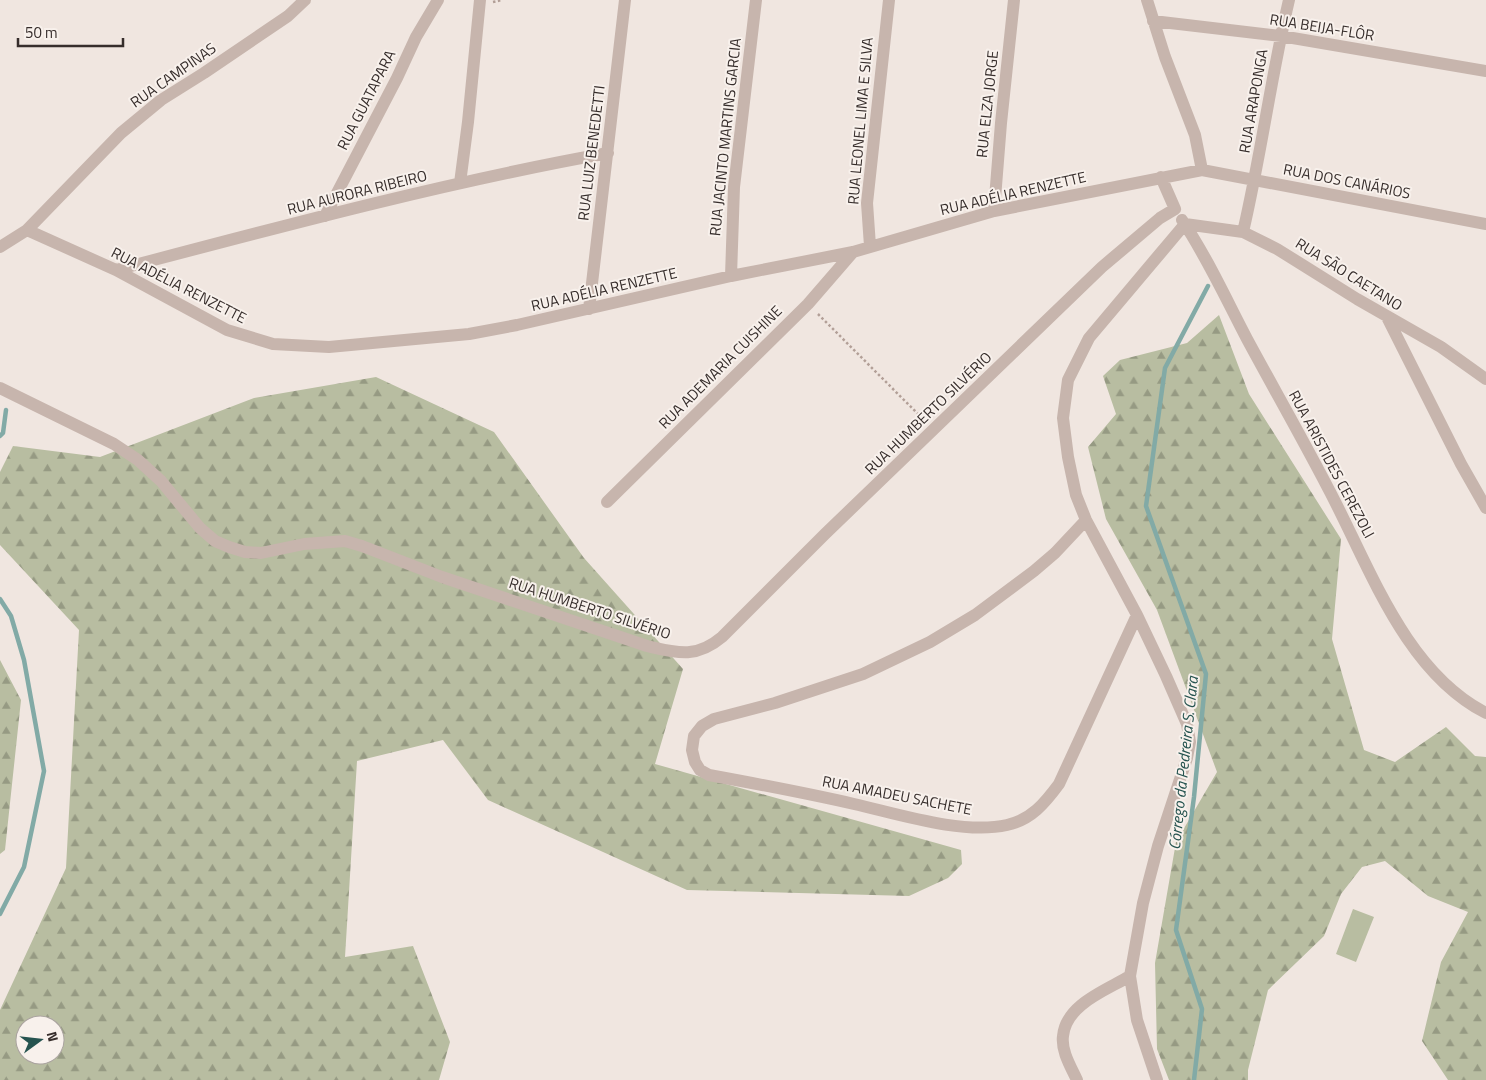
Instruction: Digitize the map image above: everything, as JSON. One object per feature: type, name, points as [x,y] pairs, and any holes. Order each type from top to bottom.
[{"type":"street","name":"RUA CAMPINAS","points":[[0,246],[27,230],[122,133],[161,100],[288,16],[305,0]]},
{"type":"street","name":"RUA GUATAPARA","points":[[325,216],[394,86],[416,37],[438,0]]},
{"type":"street","points":[[460,183],[480,0]]},
{"type":"street","name":"RUA LUIZ BENEDETTI","points":[[589,309],[625,0]]},
{"type":"street","name":"RUA JACINTO MARTINS GARCIA","points":[[730,276],[734,186],[756,0]]},
{"type":"street","name":"RUA LEONEL LIMA E SILVA","points":[[870,246],[867,203],[889,0]]},
{"type":"street","name":"RUA ELZA JORGE","points":[[994,211],[1000,122],[1014,0]]},
{"type":"street","points":[[1147,0],[1192,126],[1202,170]]},
{"type":"street","name":"RUA ARAPONGA","points":[[1243,232],[1289,0]]},
{"type":"street","name":"RUA BEIJA-FLÔR","points":[[1153,21],[1281,36],[1486,71]]},
{"type":"street","name":"RUA AURORA RIBEIRO","points":[[116,270],[460,183],[551,163],[608,153]]},
{"type":"street","name":"RUA ADÉLIA RENZETTE","points":[[27,230],[116,270],[227,330],[273,344],[329,347],[470,334],[589,309],[730,276],[853,252],[994,211],[1202,170]]},
{"type":"street","name":"RUA DOS CANÁRIOS","points":[[1202,170],[1486,224]]},
{"type":"street","points":[[1161,177],[1175,209]]},
{"type":"street","name":"RUA ARISTIDES CEREZOLI","points":[[1175,209],[1406,636],[1440,679],[1457,694],[1486,713]]},
{"type":"street","name":"RUA HUMBERTO SILVÉRIO","points":[[0,388],[114,444],[138,460],[161,481],[200,528],[215,541],[229,547],[245,552],[261,552],[304,544],[345,542],[362,546],[442,577],[646,646],[681,654],[704,649],[722,637],[1102,267],[1160,218],[1175,209]]},
{"type":"street","points":[[1157,1080],[1137,1020],[1130,976],[1136,939],[1153,865],[1187,758],[1190,742],[1187,724],[1166,676],[1137,615],[1086,520],[1076,495],[1068,457],[1063,418],[1068,380],[1090,338],[1184,224]]},
{"type":"street","name":"RUA SÃO CAETANO","points":[[1184,224],[1243,232],[1277,249],[1441,348],[1486,379]]},
{"type":"street","name":"RUA ADEMARIA CUISHINE","points":[[607,502],[808,304],[853,252]]},
{"type":"street","points":[[1387,317],[1461,464],[1486,508]]},
{"type":"street","name":"RUA AMADEU SACHETE","points":[[1086,520],[1055,553],[1034,571],[975,616],[930,642],[863,674],[775,703],[714,719],[702,726],[694,736],[692,750],[695,762],[700,770],[709,774],[787,789],[911,818],[968,828],[994,827],[1021,821],[1046,802],[1059,784],[1137,615]]},
{"type":"street","points":[[1077,1080],[1064,1048],[1062,1036],[1065,1027],[1072,1014],[1084,1003],[1130,976]]},
{"type":"path","points":[[808,304],[933,430]]},
{"type":"green space","points":[[1219,315],[1249,394],[1341,539],[1332,639],[1364,750],[1395,762],[1446,727],[1475,756],[1486,757],[1486,1080],[1448,1080],[1422,1041],[1441,962],[1468,912],[1428,896],[1385,861],[1362,867],[1341,894],[1324,936],[1268,990],[1248,1070],[1248,1080],[1169,1080],[1157,1049],[1155,963],[1176,842],[1217,772],[1157,610],[1106,519],[1088,447],[1116,414],[1103,376],[1120,360],[1187,343]]},
{"type":"green space","points":[[376,377],[494,432],[584,558],[683,669],[655,764],[961,850],[962,864],[948,878],[909,896],[687,890],[488,800],[443,740],[357,761],[345,957],[413,946],[450,1042],[439,1080],[0,1080],[0,1010],[66,868],[79,630],[0,545],[0,472],[13,446],[100,457],[254,398]]},
{"type":"green space","points":[[0,660],[21,700],[5,850],[0,854]]},
{"type":"green space","points":[[1353,909],[1374,917],[1356,962],[1336,954]]},
{"type":"waterway","name":"Córrego da Pedreira S. Clara","points":[[1194,1080],[1202,1009],[1176,930],[1194,797],[1206,674],[1146,506],[1165,368],[1208,286]]},
{"type":"waterway","points":[[0,436],[3,433],[6,410]]},
{"type":"waterway","points":[[0,599],[11,616],[24,660],[44,771],[24,867],[0,914]]}]
